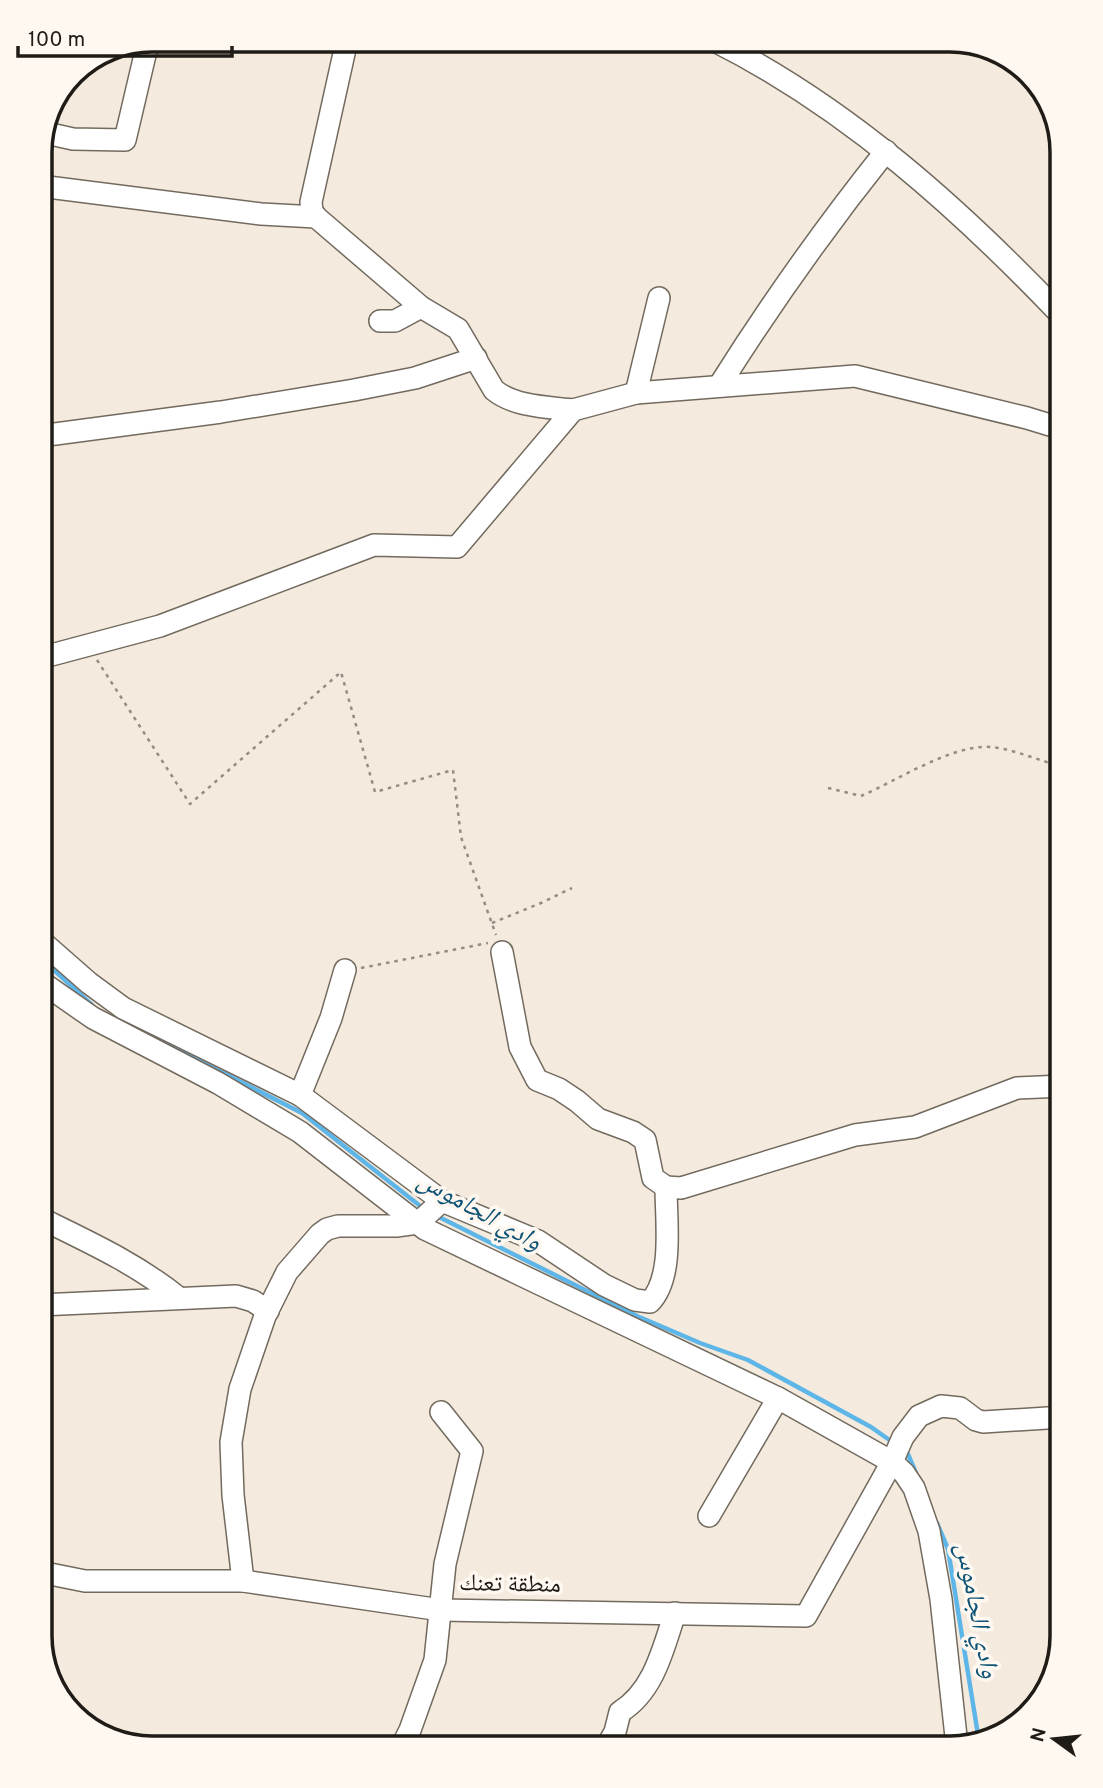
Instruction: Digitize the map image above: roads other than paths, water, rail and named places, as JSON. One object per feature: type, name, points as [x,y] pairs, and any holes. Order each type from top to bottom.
[{"type":"street","points":[[344,52],[311,202],[312,211],[421,307],[458,329],[494,390],[503,397],[539,406],[573,410],[636,393],[855,376],[1050,425]]},
{"type":"street","points":[[55,134],[73,139],[125,140],[145,53]]},
{"type":"street","points":[[735,53],[811,96],[886,151],[1050,297]]},
{"type":"street","points":[[719,386],[829,225],[886,151]]},
{"type":"street","points":[[53,188],[261,214],[316,217]]},
{"type":"street","points":[[636,393],[659,298]]},
{"type":"street","points":[[380,321],[394,321],[421,307]]},
{"type":"street","points":[[53,434],[221,412],[354,390],[415,378],[476,358]]},
{"type":"street","points":[[53,655],[160,626],[374,545],[457,547],[573,410]]},
{"type":"street","points":[[52,951],[123,1008],[300,1095],[442,1201],[538,1241],[604,1285],[635,1300],[650,1302],[660,1292],[666,1269],[666,1187]]},
{"type":"street","points":[[502,951],[520,1047],[537,1080],[559,1089],[598,1119],[633,1132],[645,1140],[653,1178],[666,1187],[681,1188],[707,1182],[855,1135],[915,1127],[1017,1088],[1050,1087]]},
{"type":"street","points":[[300,1095],[331,1018],[345,970]]},
{"type":"street","points":[[52,990],[93,1018],[218,1083],[300,1132],[425,1229],[778,1398],[892,1462],[914,1488],[929,1531],[941,1599],[956,1736]]},
{"type":"street","points":[[243,1581],[233,1495],[231,1442],[240,1389],[268,1311],[287,1272],[327,1229],[338,1226],[396,1226],[418,1223],[442,1201]]},
{"type":"street","points":[[52,1224],[117,1256],[179,1298]]},
{"type":"street","points":[[52,1304],[236,1296],[253,1301],[268,1311]]},
{"type":"street","points":[[709,1516],[778,1398]]},
{"type":"street","points":[[892,1462],[903,1437],[919,1416],[942,1406],[960,1408],[976,1420],[984,1422],[1050,1418]]},
{"type":"street","points":[[407,1735],[435,1660],[445,1564],[472,1451],[441,1412]]},
{"type":"street","name":"منطقة تعنك","points":[[52,1574],[85,1581],[243,1581],[441,1610],[806,1616],[892,1462]]},
{"type":"street","points":[[613,1736],[620,1712],[632,1705],[643,1691],[660,1660],[675,1613]]},
{"type":"waterway","name":"وادي الجاموس","points":[[52,968],[92,1005]]},
{"type":"waterway","name":"وادي الجاموس","points":[[121,1021],[302,1113],[424,1209]]},
{"type":"waterway","name":"وادي الجاموس","points":[[435,1215],[637,1316],[748,1360],[888,1439]]},
{"type":"waterway","name":"وادي الجاموس","points":[[907,1452],[916,1473]]},
{"type":"waterway","name":"وادي الجاموس","points":[[937,1523],[948,1549],[978,1732]]}]
